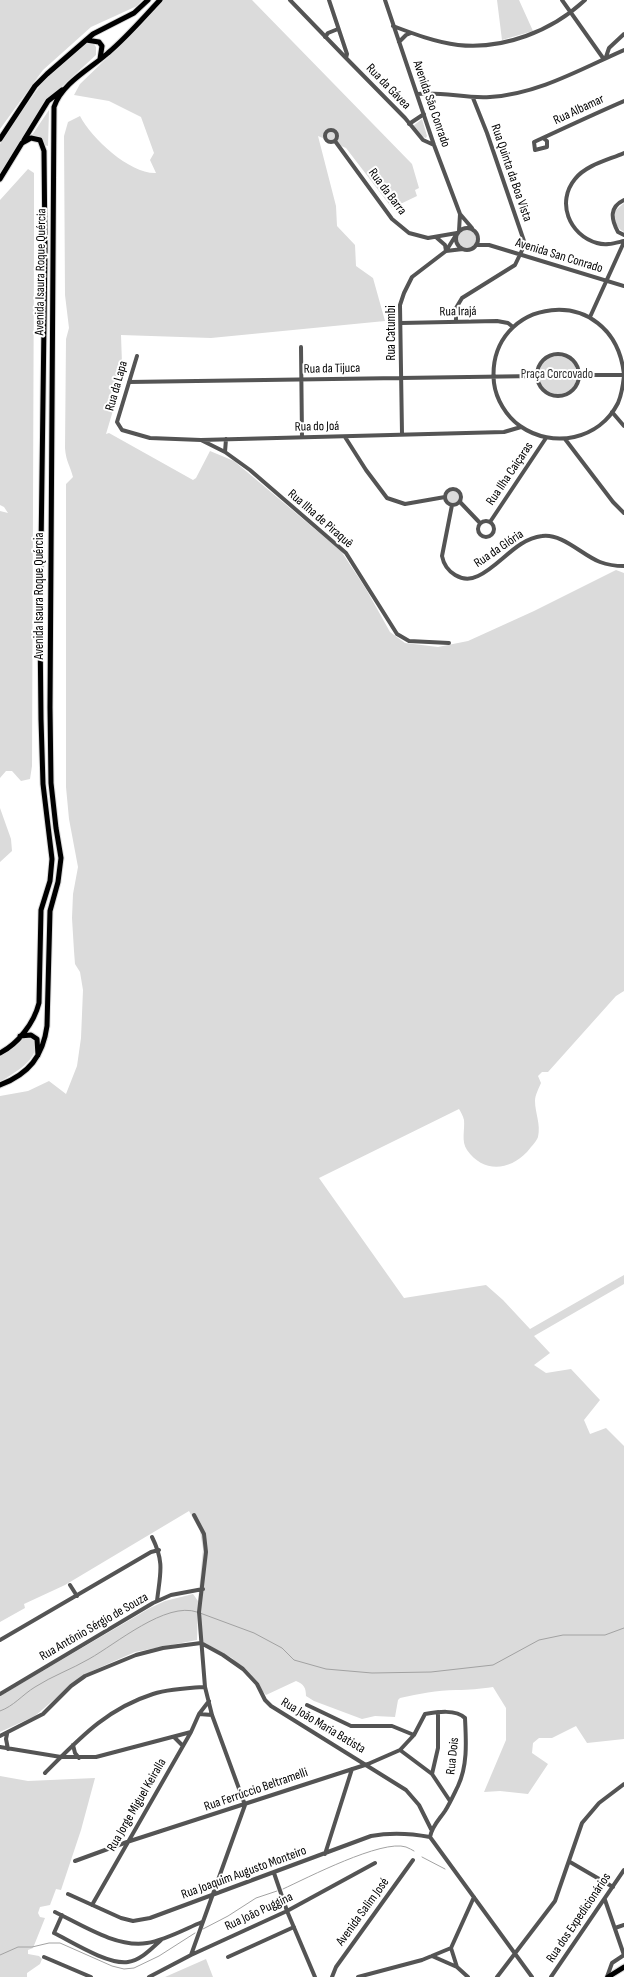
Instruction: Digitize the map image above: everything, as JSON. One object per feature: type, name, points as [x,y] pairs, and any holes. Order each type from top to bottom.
[{"type":"main road","points":[[0,138],[36,86],[92,34],[134,13],[148,0]]},
{"type":"main road","name":"Avenida Isaura Roque Quércia","points":[[0,179],[48,101],[100,59],[137,25],[160,0]]},
{"type":"main road","points":[[86,40],[99,42],[102,46],[100,59]]},
{"type":"main road","name":"Avenida Isaura Roque Quércia","points":[[0,1085],[24,1072],[37,1058],[44,1043],[47,1026],[50,911],[58,882],[61,858],[51,783],[53,140],[54,107],[56,100],[66,87]]},
{"type":"main road","name":"Avenida Isaura Roque Quércia","points":[[0,1053],[6,1050],[20,1036],[33,1020],[39,1003],[41,910],[50,881],[52,859],[43,784],[41,719],[40,625],[45,249],[44,151],[42,143],[36,138],[31,138],[22,143]]},
{"type":"main road","points":[[20,1036],[31,1035],[37,1039],[39,1044],[37,1058]]},
{"type":"main road","points":[[607,1977],[624,1966]]},
{"type":"street","name":"Rua da Gávea","points":[[290,0],[423,140],[434,145]]},
{"type":"street","points":[[329,0],[347,54],[346,58]]},
{"type":"street","name":"Avenida São Conrado","points":[[385,0],[434,145],[460,214],[472,228]]},
{"type":"street","points":[[562,0],[604,58]]},
{"type":"street","points":[[393,26],[411,33],[459,45],[508,42],[537,31],[571,12],[585,0]]},
{"type":"street","points":[[325,37],[328,33],[338,29]]},
{"type":"street","points":[[399,42],[406,35],[411,33]]},
{"type":"street","points":[[604,58],[609,48],[624,34]]},
{"type":"street","points":[[417,94],[427,93],[473,98],[510,95],[538,88],[624,50]]},
{"type":"street","name":"Rua Quinta da Boa Vista","points":[[473,98],[487,133],[525,244],[520,255]]},
{"type":"street","name":"Rua Albamar","points":[[543,138],[624,101]]},
{"type":"street","points":[[409,124],[424,114]]},
{"type":"street","name":"Rua da Barra","points":[[335,141],[392,219],[409,233],[418,236],[436,238],[458,233]]},
{"type":"street","points":[[624,153],[581,173],[570,186],[565,202],[566,214],[570,223],[581,236],[597,244],[610,244],[624,241]]},
{"type":"street","points":[[624,200],[617,203],[613,209],[612,216],[618,232],[624,235]]},
{"type":"street","name":"Avenida São Conrado","points":[[458,233],[460,214]]},
{"type":"street","points":[[436,238],[445,246],[446,251],[462,249],[469,250],[477,245],[479,237],[472,228],[465,228],[458,233],[458,245],[462,249]]},
{"type":"street","name":"Rua Catumbi","points":[[402,434],[400,305],[404,292],[412,277],[446,251],[458,233]]},
{"type":"street","name":"Avenida San Conrado","points":[[479,237],[489,245]]},
{"type":"street","points":[[590,318],[624,241]]},
{"type":"street","name":"Avenida San Conrado","points":[[477,245],[489,245],[624,286]]},
{"type":"street","points":[[456,322],[456,308],[462,298],[515,265],[520,255]]},
{"type":"street","points":[[562,309],[578,312],[603,326],[615,341],[622,359],[624,375],[622,393],[612,412],[603,422],[592,430],[581,435],[565,439],[546,438],[528,432],[505,412],[499,400],[494,376],[496,355],[513,327],[528,317],[548,310],[562,309]]},
{"type":"street","name":"Rua Irajá","points":[[401,323],[497,322],[508,323],[513,327]]},
{"type":"street","points":[[301,347],[302,437]]},
{"type":"street","points":[[556,353],[563,354],[575,362],[579,375],[575,388],[569,393],[556,396],[543,390],[536,376],[539,364],[544,358],[556,353]]},
{"type":"street","name":"Rua da Lapa","points":[[117,422],[136,356]]},
{"type":"street","points":[[579,375],[624,375]]},
{"type":"street","name":"Rua da Tijuca","points":[[129,382],[536,376]]},
{"type":"street","points":[[612,412],[624,426]]},
{"type":"street","name":"Rua do Joá","points":[[117,422],[122,430],[150,438],[201,440],[504,432],[521,427]]},
{"type":"street","points":[[345,437],[366,470],[387,498],[405,504],[445,497]]},
{"type":"street","name":"Rua Ilha Caiçaras","points":[[490,522],[546,438]]},
{"type":"street","points":[[224,452],[226,439]]},
{"type":"street","points":[[565,439],[613,502],[624,513]]},
{"type":"street","name":"Rua Ilha de Piraquê","points":[[201,440],[224,452],[250,470],[346,553],[397,634],[409,641],[449,643]]},
{"type":"street","points":[[445,497],[447,492],[454,489],[461,494],[460,502]]},
{"type":"street","points":[[445,497],[446,501],[452,505],[460,502]]},
{"type":"street","points":[[460,502],[480,523]]},
{"type":"street","name":"Rua da Glória","points":[[452,505],[442,556],[446,568],[456,576],[466,579],[478,576],[529,540],[543,536],[563,541],[600,562],[624,566]]},
{"type":"street","points":[[483,521],[490,522],[494,531],[488,536],[483,536],[479,532],[478,528],[480,523],[483,521]]},
{"type":"street","points":[[191,1955],[245,1805],[212,1715],[205,1687],[199,1612],[206,1552],[204,1534],[194,1515]]},
{"type":"street","points":[[152,1537],[159,1550],[162,1563],[157,1602]]},
{"type":"street","points":[[0,1640],[151,1552],[159,1550]]},
{"type":"street","points":[[70,1585],[77,1596]]},
{"type":"street","name":"Rua Antônio Sérgio de Souza","points":[[0,1694],[157,1602],[171,1596],[202,1589]]},
{"type":"street","points":[[0,1736],[8,1734],[43,1714],[71,1686],[85,1676],[136,1655],[163,1648],[201,1643]]},
{"type":"street","name":"Rua João Maria Batista","points":[[201,1643],[223,1655],[243,1669],[257,1684],[265,1700],[271,1706],[368,1764],[406,1790],[419,1805],[431,1830]]},
{"type":"street","points":[[45,1773],[96,1723],[111,1713],[154,1693],[205,1687]]},
{"type":"street","name":"Rua Jorge Miguel Keiralla","points":[[92,1905],[183,1746],[199,1714],[209,1701]]},
{"type":"street","points":[[307,1704],[351,1726],[392,1726],[414,1735]]},
{"type":"street","points":[[432,1774],[438,1748],[438,1712]]},
{"type":"street","name":"Rua Dois","points":[[425,1714],[438,1712],[458,1713],[465,1718],[465,1759],[459,1784],[431,1830]]},
{"type":"street","points":[[199,1714],[212,1715]]},
{"type":"street","name":"Rua Ferrúccio Beltramelli","points":[[76,1861],[127,1842],[368,1764],[400,1750],[414,1735],[425,1714]]},
{"type":"street","points":[[0,1747],[61,1757],[96,1757],[190,1732]]},
{"type":"street","points":[[8,1734],[6,1738],[8,1749]]},
{"type":"street","points":[[174,1736],[183,1746]]},
{"type":"street","points":[[73,1745],[75,1753],[79,1758]]},
{"type":"street","points":[[400,1750],[432,1774],[450,1801]]},
{"type":"street","points":[[325,1854],[352,1769]]},
{"type":"street","points":[[497,1977],[516,1955],[555,1901],[570,1862],[582,1823],[599,1803],[624,1784]]},
{"type":"street","points":[[431,1830],[430,1837],[532,1977]]},
{"type":"street","name":"Rua Joaquim Augusto Monteiro","points":[[68,1894],[121,1918],[133,1921],[150,1918],[213,1896],[370,1836],[407,1832],[430,1837]]},
{"type":"street","name":"Avenida Salim José","points":[[332,1977],[336,1966],[413,1860]]},
{"type":"street","points":[[570,1862],[613,1887]]},
{"type":"street","name":"Rua João Puggina","points":[[149,1977],[191,1955],[287,1911],[375,1863]]},
{"type":"street","name":"Rua dos Expedicionários","points":[[551,1977],[605,1900],[624,1870]]},
{"type":"street","points":[[274,1873],[287,1911],[315,1977]]},
{"type":"street","points":[[457,1967],[451,1948],[474,1898]]},
{"type":"street","points":[[605,1900],[624,1955],[612,1963],[607,1977]]},
{"type":"street","points":[[55,1912],[119,1942],[136,1944],[148,1943],[163,1939],[202,1922]]},
{"type":"street","points":[[62,1915],[54,1933],[118,1962],[135,1960],[147,1953],[163,1939]]},
{"type":"street","points":[[615,1928],[624,1925]]},
{"type":"street","points":[[228,1957],[294,1927]]},
{"type":"street","points":[[358,1977],[432,1956],[451,1948]]},
{"type":"street","points":[[432,1956],[457,1967],[468,1977]]},
{"type":"street","points":[[44,1957],[91,1977]]},
{"type":"green space","points":[[0,0],[142,0],[137,6],[91,27],[43,70],[0,129]]},
{"type":"green space","points":[[163,0],[252,0],[412,164],[419,188],[415,190],[417,196],[392,208],[346,148],[318,136],[336,206],[337,226],[355,245],[356,266],[373,278],[385,321],[211,338],[121,335],[122,364],[117,397],[106,434],[109,433],[193,480],[196,478],[210,451],[234,461],[341,551],[366,589],[390,632],[405,643],[438,647],[468,641],[534,611],[616,570],[624,573],[624,991],[616,996],[548,1072],[542,1072],[538,1076],[541,1083],[536,1094],[535,1105],[539,1128],[538,1137],[527,1152],[512,1163],[496,1167],[488,1166],[473,1157],[465,1147],[464,1120],[459,1109],[319,1178],[404,1298],[486,1285],[503,1300],[530,1329],[624,1275],[624,1284],[534,1336],[550,1353],[534,1365],[546,1373],[571,1369],[600,1400],[584,1420],[590,1434],[606,1428],[624,1446],[624,1739],[587,1743],[576,1726],[552,1738],[539,1738],[533,1743],[532,1753],[548,1764],[528,1794],[500,1791],[484,1792],[506,1740],[506,1708],[493,1687],[435,1691],[400,1698],[398,1700],[395,1717],[375,1716],[362,1719],[314,1701],[306,1696],[304,1687],[301,1683],[296,1681],[266,1695],[232,1658],[199,1640],[198,1603],[197,1640],[135,1652],[92,1671],[70,1684],[35,1716],[0,1732],[0,1696],[150,1608],[165,1601],[193,1594],[198,1601],[203,1549],[200,1531],[189,1511],[65,1585],[24,1604],[25,1608],[0,1622],[0,1096],[28,1091],[49,1081],[66,1094],[77,1066],[81,1038],[83,990],[80,972],[75,964],[72,918],[73,894],[78,867],[69,819],[66,787],[66,484],[73,477],[67,460],[65,448],[66,339],[69,328],[65,295],[64,136],[68,122],[80,116],[93,135],[113,154],[135,168],[146,172],[156,173],[150,160],[154,153],[141,117],[109,101],[74,95],[80,84],[145,21]]},
{"type":"green space","points":[[497,0],[519,0],[533,31],[502,40]]},
{"type":"green space","points":[[84,43],[93,43],[96,47],[96,55],[57,91],[0,173],[0,144],[8,131],[44,80]]},
{"type":"green space","points":[[49,110],[48,146],[44,145],[40,139],[32,135]]},
{"type":"green space","points":[[422,119],[427,136],[426,138],[423,137],[413,126]]},
{"type":"green space","points":[[28,169],[34,173],[32,766],[30,779],[21,781],[12,771],[6,771],[0,778],[0,511],[8,513],[4,507],[0,505],[0,200]]},
{"type":"green space","points":[[624,203],[624,232],[617,225],[615,217],[616,210]]},
{"type":"green space","points":[[467,230],[473,233],[476,239],[473,245],[467,248],[461,245],[458,239],[461,233]]},
{"type":"green space","name":"Praça Corcovado","points":[[557,355],[565,357],[571,361],[575,367],[577,375],[575,383],[571,389],[565,393],[557,395],[549,393],[543,389],[539,383],[537,375],[539,367],[543,361],[549,357]]},
{"type":"green space","points":[[453,491],[457,493],[459,497],[457,501],[453,503],[449,501],[447,497],[449,493]]},
{"type":"green space","points":[[0,808],[11,839],[12,851],[0,862]]},
{"type":"green space","points":[[25,1037],[32,1037],[36,1041],[36,1048],[33,1054],[19,1070],[0,1082],[0,1057]]},
{"type":"green space","points":[[0,1776],[28,1781],[95,1778],[81,1830],[61,1890],[56,1889],[50,1905],[40,1907],[38,1913],[40,1917],[45,1918],[33,1948],[28,1950],[28,1954],[39,1956],[42,1959],[40,1964],[27,1973],[27,1977],[0,1977]]},
{"type":"green space","points":[[206,1959],[213,1977],[165,1977]]},
{"type":"waterway","points":[[0,1711],[10,1706],[30,1690],[89,1659],[156,1618],[185,1610],[197,1612]]},
{"type":"waterway","points":[[200,1613],[254,1633],[282,1648],[294,1660],[326,1669],[372,1673],[431,1672],[493,1665],[539,1640],[563,1635],[605,1635],[624,1628]]},
{"type":"waterway","points":[[283,1889],[344,1861],[380,1849],[395,1846],[406,1847],[414,1851]]},
{"type":"waterway","points":[[422,1857],[445,1869]]},
{"type":"waterway","points":[[203,1929],[228,1916],[256,1898],[277,1891]]},
{"type":"waterway","points":[[0,1955],[18,1947],[32,1947],[49,1943],[60,1943],[112,1966],[124,1969],[134,1968],[159,1956],[195,1933]]}]
